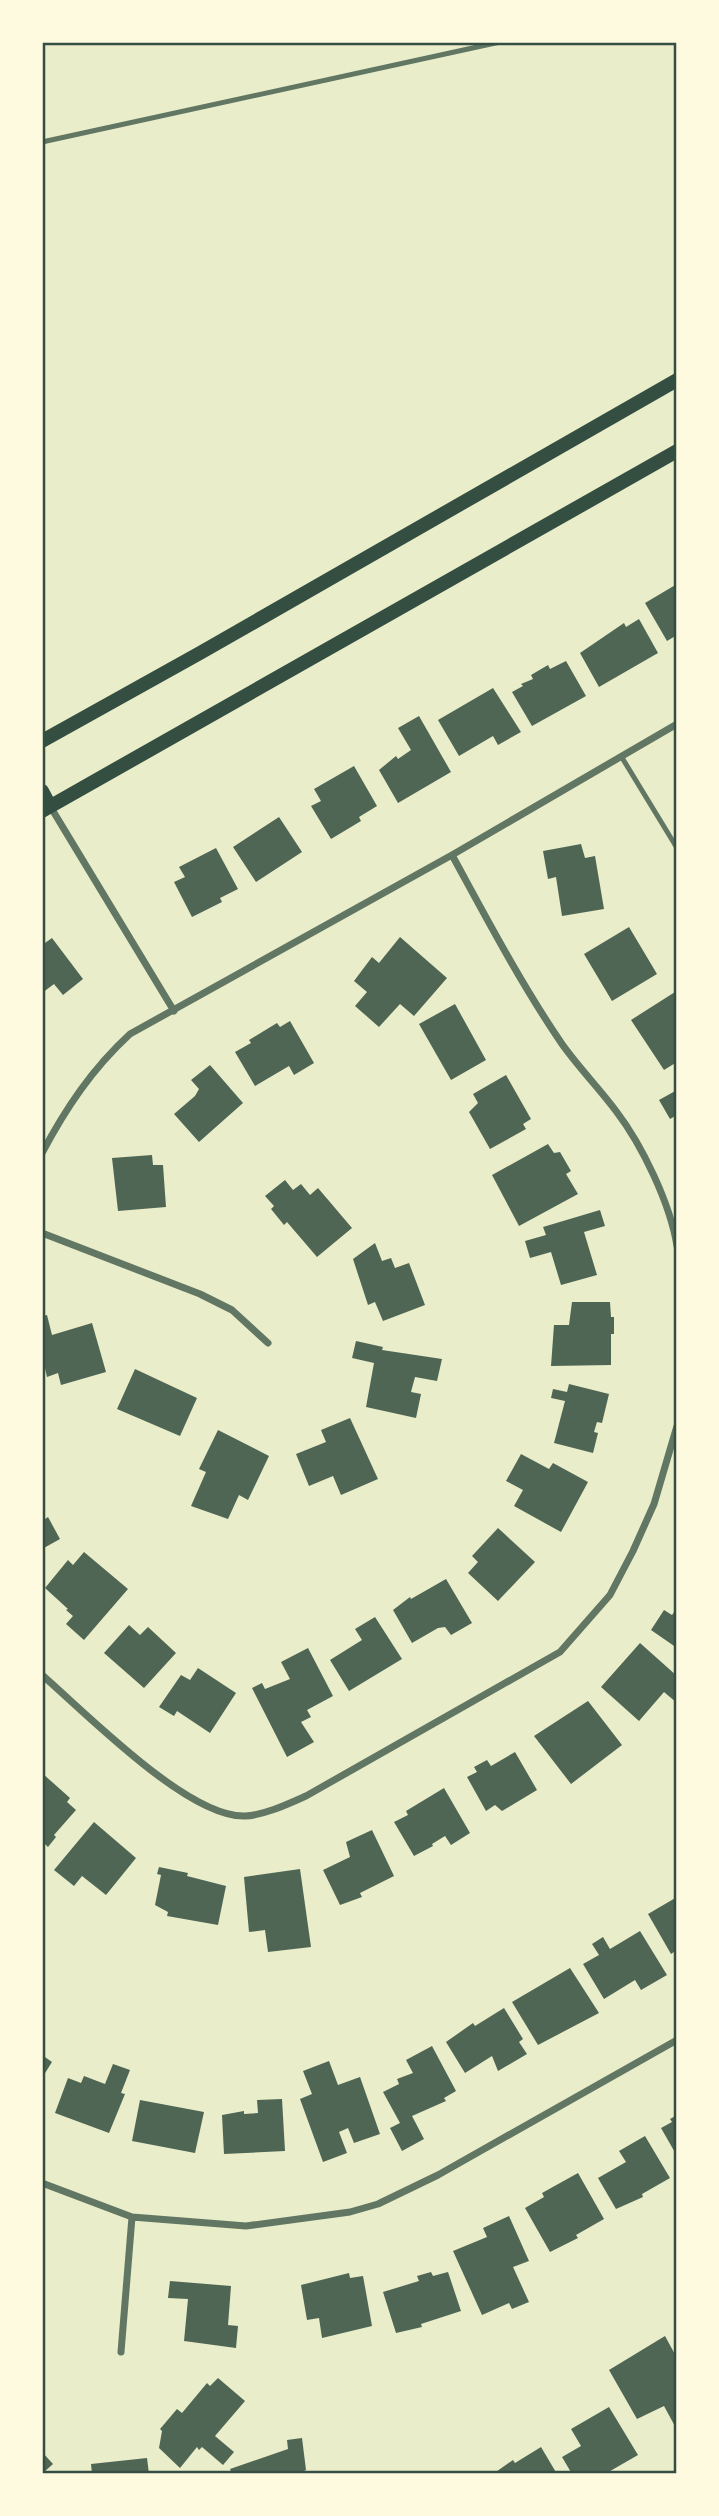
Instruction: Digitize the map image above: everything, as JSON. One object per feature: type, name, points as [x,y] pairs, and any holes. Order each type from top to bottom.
[{"type":"main road","points":[[42,741],[677,380]]},
{"type":"main road","points":[[42,791],[46,809],[677,451]]},
{"type":"street","points":[[42,1153],[78,1090],[106,1056],[130,1034],[452,855],[677,724]]},
{"type":"street","points":[[46,809],[174,1011]]},
{"type":"street","points":[[452,855],[510,961],[562,1043],[585,1076],[616,1111],[644,1153],[674,1229],[677,1246]]},
{"type":"street","points":[[42,1233],[200,1294],[232,1310],[268,1343]]},
{"type":"street","points":[[42,1675],[180,1793],[209,1808],[245,1816],[277,1808],[306,1796],[560,1651],[610,1595],[633,1551],[654,1504],[677,1426]]},
{"type":"street","points":[[42,2183],[132,2217],[246,2226],[350,2212],[378,2204],[438,2175],[677,2040]]},
{"type":"street","points":[[121,2352],[132,2217]]},
{"type":"lane","points":[[42,142],[500,42]]},
{"type":"lane","points":[[621,756],[677,848]]},
{"type":"building","points":[[677,584],[677,635],[667,641],[645,603]]},
{"type":"building","points":[[639,619],[658,653],[599,687],[580,653],[624,623],[626,627]]},
{"type":"building","points":[[566,661],[586,696],[532,726],[512,692],[533,679],[531,675],[548,665],[550,669]]},
{"type":"building","points":[[493,688],[521,732],[498,745],[493,736],[459,756],[438,720]]},
{"type":"building","points":[[419,716],[451,772],[398,803],[379,770],[396,756],[398,759],[411,750],[398,728]]},
{"type":"building","points":[[354,766],[377,806],[359,817],[361,821],[331,839],[311,806],[321,801],[314,789]]},
{"type":"building","points":[[279,817],[302,852],[256,882],[233,847]]},
{"type":"building","points":[[581,844],[585,858],[595,856],[604,909],[562,916],[556,877],[548,879],[543,851]]},
{"type":"building","points":[[216,848],[238,889],[220,898],[222,902],[192,917],[174,882],[185,877],[179,867]]},
{"type":"building","points":[[629,927],[657,974],[612,1001],[584,954]]},
{"type":"building","points":[[400,937],[447,978],[414,1016],[400,1004],[379,1027],[355,1006],[367,992],[354,981],[372,957],[379,963]]},
{"type":"building","points":[[52,938],[83,979],[63,995],[54,984],[42,993],[42,945]]},
{"type":"building","points":[[675,992],[677,1062],[664,1070],[631,1020]]},
{"type":"building","points":[[455,1004],[486,1060],[451,1080],[419,1024]]},
{"type":"building","points":[[290,1021],[314,1063],[294,1075],[289,1066],[255,1086],[235,1052],[277,1023],[280,1027]]},
{"type":"building","points":[[210,1065],[243,1103],[199,1142],[174,1114],[195,1096],[199,1089],[191,1080]]},
{"type":"building","points":[[506,1075],[531,1119],[523,1124],[526,1129],[490,1149],[469,1112],[478,1103],[473,1094]]},
{"type":"building","points":[[677,1090],[677,1115],[670,1119],[659,1100]]},
{"type":"building","points":[[548,1144],[554,1153],[560,1152],[571,1171],[566,1174],[578,1194],[519,1226],[492,1175]]},
{"type":"building","points":[[152,1155],[153,1165],[163,1165],[166,1207],[118,1211],[112,1158]]},
{"type":"building","points":[[285,1180],[293,1190],[301,1184],[310,1195],[318,1188],[352,1228],[317,1257],[287,1222],[284,1225],[271,1209],[274,1206],[265,1196]]},
{"type":"building","points":[[600,1210],[605,1226],[584,1232],[597,1275],[561,1285],[551,1252],[530,1258],[525,1241],[546,1235],[543,1227]]},
{"type":"building","points":[[375,1243],[382,1261],[391,1258],[395,1268],[409,1263],[425,1305],[383,1321],[375,1302],[368,1305],[353,1259]]},
{"type":"building","points":[[572,1302],[610,1302],[611,1317],[614,1317],[611,1365],[551,1366],[554,1325],[569,1325]]},
{"type":"building","points":[[47,1315],[52,1335],[92,1323],[106,1372],[61,1385],[58,1373],[47,1377],[42,1355],[42,1316]]},
{"type":"building","points":[[356,1341],[383,1347],[382,1350],[442,1359],[437,1381],[415,1377],[411,1392],[421,1394],[416,1418],[366,1407],[374,1363],[352,1358]]},
{"type":"building","points":[[135,1369],[197,1398],[180,1436],[117,1409]]},
{"type":"building","points":[[569,1384],[609,1394],[602,1423],[597,1422],[594,1432],[598,1433],[593,1453],[554,1443],[565,1401],[551,1398],[553,1389],[567,1392]]},
{"type":"building","points":[[350,1418],[378,1479],[341,1495],[333,1476],[309,1486],[296,1454],[326,1442],[321,1430]]},
{"type":"building","points":[[218,1430],[269,1456],[248,1500],[239,1495],[228,1519],[191,1506],[206,1472],[199,1469]]},
{"type":"building","points":[[521,1454],[549,1469],[553,1463],[588,1482],[561,1532],[514,1506],[523,1490],[506,1481]]},
{"type":"building","points":[[48,1517],[60,1539],[42,1549],[42,1521]]},
{"type":"building","points":[[498,1528],[535,1562],[498,1601],[468,1573],[478,1562],[472,1556]]},
{"type":"building","points":[[84,1552],[128,1589],[84,1640],[66,1624],[73,1616],[66,1610],[68,1609],[45,1588],[68,1560],[73,1565]]},
{"type":"building","points":[[446,1579],[472,1623],[451,1635],[445,1627],[438,1628],[412,1643],[393,1610],[410,1597],[411,1599]]},
{"type":"building","points":[[677,1608],[677,1648],[651,1630],[664,1610],[672,1615]]},
{"type":"building","points":[[375,1617],[402,1659],[349,1691],[330,1660],[362,1640],[355,1629]]},
{"type":"building","points":[[129,1625],[140,1635],[148,1627],[176,1653],[144,1688],[104,1653]]},
{"type":"building","points":[[640,1643],[677,1676],[677,1703],[664,1692],[639,1721],[601,1687]]},
{"type":"building","points":[[308,1648],[333,1696],[307,1710],[311,1717],[301,1722],[314,1742],[287,1757],[252,1688],[262,1683],[265,1689],[290,1679],[281,1662]]},
{"type":"building","points":[[198,1668],[236,1693],[210,1733],[177,1711],[174,1716],[159,1707],[181,1675],[190,1680]]},
{"type":"building","points":[[588,1701],[622,1745],[571,1784],[534,1736]]},
{"type":"building","points":[[515,1752],[537,1790],[502,1811],[495,1805],[486,1811],[467,1777],[477,1772],[474,1767],[487,1760],[491,1766]]},
{"type":"building","points":[[42,1773],[70,1798],[67,1802],[76,1810],[54,1835],[56,1837],[48,1847],[42,1841]]},
{"type":"building","points":[[444,1788],[470,1833],[451,1845],[445,1836],[414,1856],[394,1822],[408,1815],[406,1811]]},
{"type":"building","points":[[94,1822],[136,1858],[106,1895],[82,1876],[74,1886],[54,1870]]},
{"type":"building","points":[[372,1830],[394,1876],[360,1893],[362,1897],[340,1905],[323,1870],[350,1857],[346,1842]]},
{"type":"building","points":[[159,1867],[188,1873],[187,1876],[226,1886],[218,1925],[167,1916],[168,1912],[155,1905],[161,1875],[157,1874]]},
{"type":"building","points":[[300,1869],[311,1947],[268,1952],[265,1930],[249,1932],[244,1877]]},
{"type":"building","points":[[677,1897],[677,1950],[671,1954],[648,1914]]},
{"type":"building","points":[[640,1931],[667,1975],[641,1990],[635,1980],[604,1999],[583,1964],[599,1955],[592,1944],[603,1937],[610,1949]]},
{"type":"building","points":[[570,1968],[599,2013],[538,2045],[512,2002]]},
{"type":"building","points":[[504,2008],[523,2039],[519,2042],[527,2054],[498,2071],[492,2056],[465,2073],[446,2042],[473,2023],[475,2026]]},
{"type":"building","points":[[432,2046],[456,2091],[444,2098],[446,2101],[412,2116],[424,2139],[402,2151],[390,2128],[400,2123],[383,2092],[399,2084],[397,2079],[413,2073],[406,2060]]},
{"type":"building","points":[[42,2055],[52,2062],[42,2078]]},
{"type":"building","points":[[329,2061],[338,2085],[360,2077],[380,2134],[354,2143],[348,2128],[339,2132],[347,2153],[323,2162],[300,2099],[312,2094],[303,2071]]},
{"type":"building","points":[[113,2064],[130,2070],[121,2093],[125,2094],[109,2133],[55,2113],[68,2078],[81,2083],[84,2076],[105,2084]]},
{"type":"building","points":[[282,2099],[285,2151],[224,2154],[222,2115],[244,2111],[244,2114],[258,2113],[257,2100]]},
{"type":"building","points":[[140,2100],[204,2112],[195,2153],[132,2141]]},
{"type":"building","points":[[677,2115],[677,2156],[661,2128],[672,2122],[670,2119]]},
{"type":"building","points":[[645,2136],[670,2178],[642,2194],[643,2197],[616,2209],[598,2178],[626,2162],[619,2151]]},
{"type":"building","points":[[578,2173],[604,2219],[576,2235],[578,2238],[550,2252],[525,2208],[544,2197],[542,2193]]},
{"type":"building","points":[[509,2216],[529,2261],[513,2267],[529,2302],[512,2309],[509,2303],[482,2315],[453,2251],[487,2237],[483,2228]]},
{"type":"building","points":[[431,2272],[433,2276],[448,2272],[461,2311],[421,2324],[422,2327],[396,2333],[383,2292],[419,2281],[417,2276]]},
{"type":"building","points":[[349,2273],[350,2278],[363,2276],[372,2326],[322,2338],[319,2318],[307,2320],[301,2285]]},
{"type":"building","points":[[170,2281],[231,2286],[228,2325],[238,2326],[236,2348],[184,2341],[188,2299],[168,2298]]},
{"type":"building","points":[[665,2336],[677,2358],[677,2430],[664,2406],[637,2419],[609,2370]]},
{"type":"building","points":[[218,2378],[245,2401],[215,2436],[234,2452],[223,2465],[202,2447],[199,2450],[197,2447],[180,2468],[159,2448],[162,2431],[160,2429],[177,2409],[182,2413],[207,2383],[210,2386]]},
{"type":"building","points":[[609,2407],[638,2455],[605,2474],[572,2474],[562,2457],[581,2446],[571,2429]]},
{"type":"building","points":[[302,2438],[306,2470],[298,2474],[232,2474],[230,2469],[288,2449],[287,2440]]},
{"type":"building","points":[[541,2447],[557,2474],[493,2474],[513,2460],[515,2463]]},
{"type":"building","points":[[42,2452],[53,2464],[44,2472],[42,2470]]},
{"type":"building","points":[[147,2458],[149,2474],[92,2474],[91,2464]]}]
